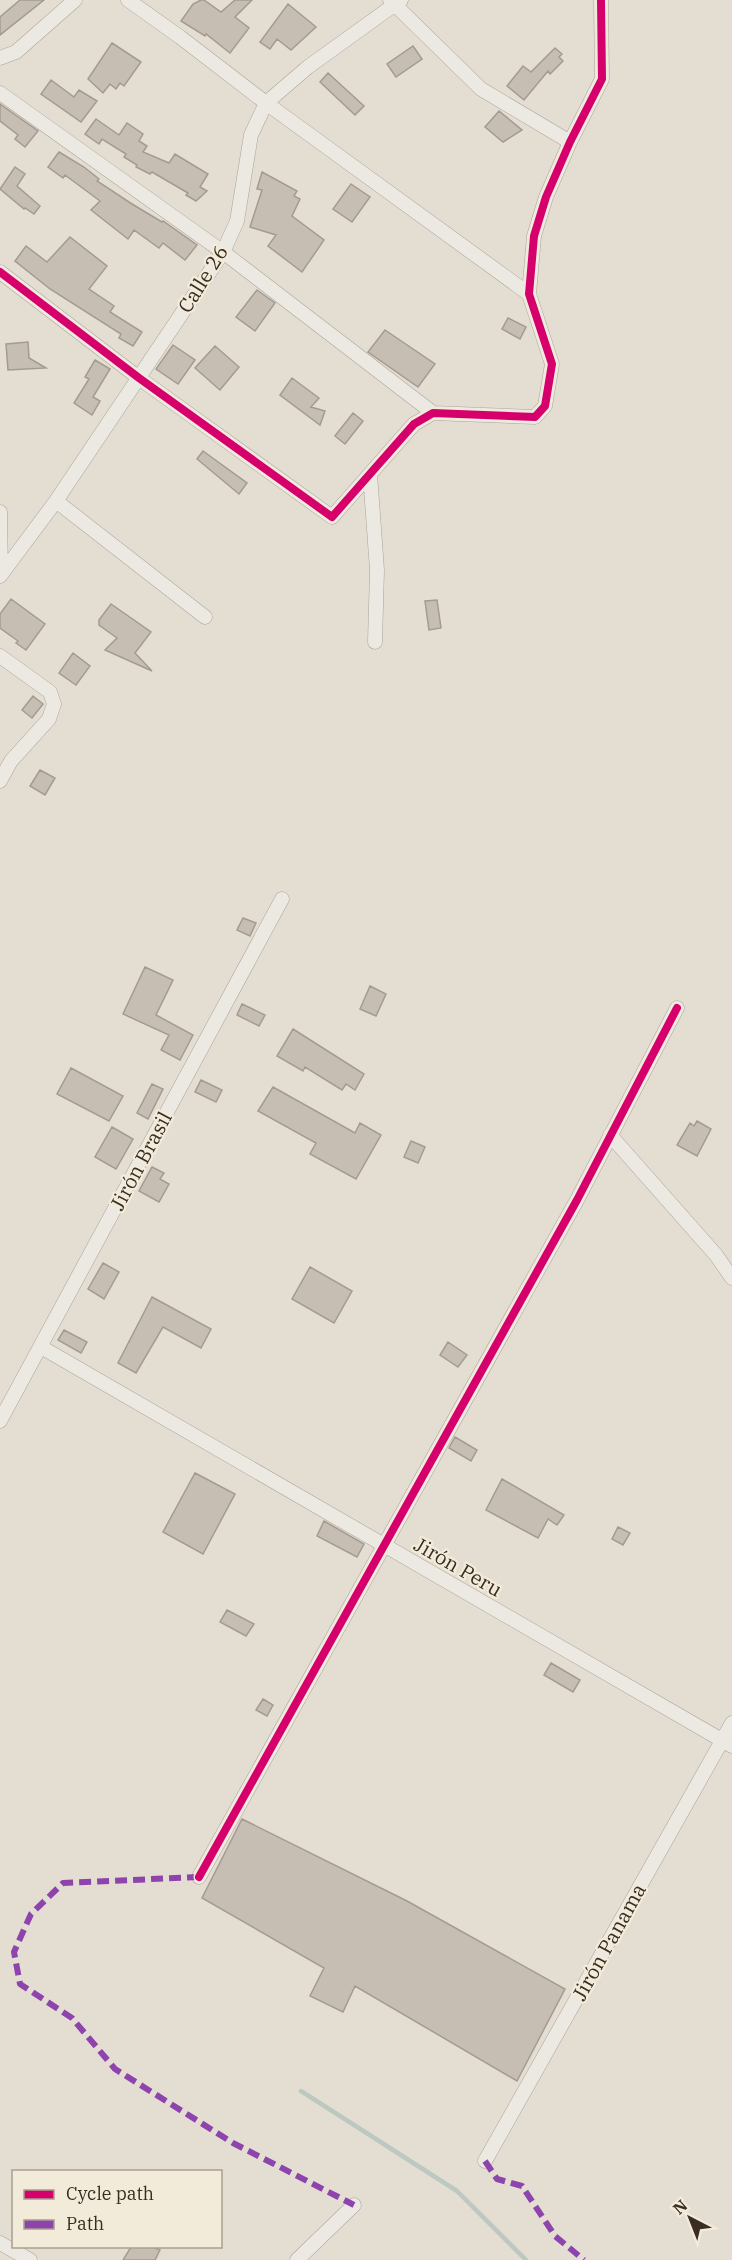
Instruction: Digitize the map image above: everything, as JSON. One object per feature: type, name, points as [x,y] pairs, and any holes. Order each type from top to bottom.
[{"type":"street","points":[[0,58],[16,52],[75,0]]},
{"type":"street","points":[[128,0],[529,294]]},
{"type":"street","points":[[0,93],[223,252],[433,412],[535,417],[545,406],[552,364],[529,294],[534,236],[546,197],[570,142],[602,79],[601,0]]},
{"type":"street","points":[[396,1],[481,88],[570,142]]},
{"type":"street","name":"Calle 26","points":[[1,575],[56,501],[223,252],[237,221],[250,135],[266,103],[308,67],[396,1]]},
{"type":"street","points":[[0,272],[139,378],[332,517],[414,424],[433,412]]},
{"type":"street","points":[[370,474],[377,570],[375,642]]},
{"type":"street","points":[[56,501],[206,617]]},
{"type":"street","points":[[0,512],[1,575]]},
{"type":"street","points":[[0,656],[50,692],[54,704],[49,719],[11,761],[0,781]]},
{"type":"street","name":"Jirón Brasil","points":[[0,1421],[282,899]]},
{"type":"street","points":[[199,1877],[577,1200],[677,1008]]},
{"type":"street","points":[[610,1135],[716,1255],[732,1278]]},
{"type":"street","name":"Jirón Peru","points":[[41,1347],[728,1743]]},
{"type":"street","name":"Jirón Panama","points":[[485,2161],[728,1743],[732,1723]]},
{"type":"street","points":[[297,2260],[354,2205]]},
{"type":"street","points":[[0,2243],[30,2260]]},
{"type":"building","points":[[20,0],[44,0],[0,35],[0,17]]},
{"type":"building","points":[[201,0],[221,12],[235,0],[252,0],[235,17],[249,28],[230,53],[206,34],[205,36],[181,21],[193,4]]},
{"type":"building","points":[[288,4],[316,27],[291,50],[277,39],[270,49],[260,42]]},
{"type":"building","points":[[112,43],[141,62],[124,86],[120,83],[116,89],[110,84],[103,93],[88,79]]},
{"type":"building","points":[[413,46],[422,59],[396,77],[387,64]]},
{"type":"building","points":[[555,48],[562,54],[559,57],[563,61],[550,74],[548,71],[524,100],[507,86],[523,66],[531,72]]},
{"type":"building","points":[[328,73],[364,106],[355,115],[320,82]]},
{"type":"building","points":[[51,80],[74,97],[79,90],[97,101],[81,122],[41,94]]},
{"type":"building","points":[[0,104],[38,131],[25,147],[15,139],[18,135],[0,121]]},
{"type":"building","points":[[499,111],[522,130],[503,142],[485,127]]},
{"type":"building","points":[[96,119],[119,135],[127,123],[143,134],[139,141],[147,146],[143,152],[169,163],[175,154],[208,174],[200,187],[207,191],[196,201],[186,195],[188,193],[152,172],[150,174],[136,167],[137,165],[124,157],[126,154],[102,139],[99,144],[85,134]]},
{"type":"building","points":[[59,152],[84,167],[99,179],[97,181],[163,221],[197,245],[185,260],[163,243],[159,248],[134,230],[128,239],[91,210],[100,201],[65,175],[63,178],[48,167]]},
{"type":"building","points":[[15,167],[25,174],[17,186],[40,206],[34,214],[24,209],[0,189]]},
{"type":"building","points":[[262,172],[297,191],[294,196],[300,199],[292,216],[324,240],[302,272],[268,246],[276,235],[250,227],[262,190],[257,189]]},
{"type":"building","points":[[351,184],[370,197],[352,222],[333,209]]},
{"type":"building","points":[[70,237],[107,266],[89,289],[114,306],[110,312],[142,332],[133,346],[119,338],[121,334],[50,289],[15,261],[26,246],[47,262]]},
{"type":"building","points":[[257,290],[275,303],[255,331],[236,317]]},
{"type":"building","points":[[508,318],[526,327],[520,339],[502,329]]},
{"type":"building","points":[[385,330],[435,364],[418,387],[368,352]]},
{"type":"building","points":[[28,342],[29,358],[46,368],[8,370],[6,344]]},
{"type":"building","points":[[173,345],[195,360],[178,384],[156,369]]},
{"type":"building","points":[[215,346],[239,367],[220,390],[195,368]]},
{"type":"building","points":[[95,360],[110,369],[93,397],[100,401],[92,415],[74,403],[89,379],[85,377]]},
{"type":"building","points":[[292,378],[319,398],[311,407],[325,411],[320,425],[280,395]]},
{"type":"building","points":[[353,413],[363,421],[345,444],[335,436]]},
{"type":"building","points":[[203,451],[247,483],[239,494],[197,459]]},
{"type":"building","points":[[11,599],[45,624],[26,650],[0,628],[0,614]]},
{"type":"building","points":[[437,600],[441,628],[429,630],[425,601]]},
{"type":"building","points":[[111,604],[151,632],[135,653],[152,671],[105,650],[117,638],[99,625],[99,620]]},
{"type":"building","points":[[73,653],[90,666],[76,685],[59,673]]},
{"type":"building","points":[[33,696],[43,704],[32,718],[22,710]]},
{"type":"building","points":[[40,770],[55,778],[45,795],[30,786]]},
{"type":"building","points":[[243,918],[256,923],[250,936],[237,930]]},
{"type":"building","points":[[145,967],[173,980],[156,1015],[193,1035],[180,1060],[161,1050],[169,1035],[123,1014]]},
{"type":"building","points":[[370,986],[386,994],[376,1016],[360,1009]]},
{"type":"building","points":[[242,1004],[265,1015],[259,1026],[237,1015]]},
{"type":"building","points":[[293,1029],[364,1074],[355,1090],[346,1084],[342,1090],[305,1067],[303,1071],[277,1056]]},
{"type":"building","points":[[71,1068],[123,1096],[109,1121],[57,1094]]},
{"type":"building","points":[[201,1080],[222,1090],[216,1102],[195,1092]]},
{"type":"building","points":[[152,1084],[163,1089],[148,1119],[137,1113]]},
{"type":"building","points":[[273,1087],[355,1133],[360,1123],[381,1135],[356,1179],[310,1154],[316,1143],[258,1111]]},
{"type":"building","points":[[697,1121],[711,1129],[697,1156],[677,1145],[690,1123],[694,1126]]},
{"type":"building","points":[[112,1127],[133,1139],[116,1169],[95,1157]]},
{"type":"building","points":[[411,1141],[425,1147],[418,1163],[404,1157]]},
{"type":"building","points":[[152,1167],[164,1173],[160,1179],[169,1184],[159,1202],[139,1191]]},
{"type":"building","points":[[103,1263],[119,1272],[104,1299],[88,1289]]},
{"type":"building","points":[[310,1267],[352,1291],[334,1323],[292,1299]]},
{"type":"building","points":[[152,1297],[211,1329],[201,1348],[163,1327],[136,1373],[118,1363]]},
{"type":"building","points":[[64,1330],[87,1342],[81,1353],[58,1340]]},
{"type":"building","points":[[448,1342],[467,1355],[458,1367],[440,1355]]},
{"type":"building","points":[[455,1437],[477,1450],[471,1461],[449,1448]]},
{"type":"building","points":[[195,1473],[235,1494],[203,1554],[163,1532]]},
{"type":"building","points":[[502,1479],[564,1515],[557,1525],[548,1519],[538,1538],[486,1510]]},
{"type":"building","points":[[324,1521],[364,1544],[357,1557],[317,1536]]},
{"type":"building","points":[[618,1527],[630,1533],[623,1545],[612,1539]]},
{"type":"building","points":[[227,1610],[254,1624],[246,1636],[220,1622]]},
{"type":"building","points":[[551,1663],[580,1680],[573,1692],[544,1675]]},
{"type":"building","points":[[263,1699],[273,1705],[267,1716],[256,1710]]},
{"type":"building","points":[[242,1819],[407,1901],[565,1989],[517,2081],[355,1986],[343,2012],[310,1996],[324,1968],[202,1898]]},
{"type":"building","points":[[130,2248],[160,2250],[155,2260],[123,2260]]},
{"type":"waterway","points":[[301,2091],[457,2191],[526,2260]]},
{"type":"marked path","points":[[199,1877],[63,1883],[31,1914],[14,1952],[20,1984],[72,2018],[115,2069],[233,2143],[354,2205]]},
{"type":"marked path","points":[[485,2161],[497,2179],[522,2186],[555,2236],[584,2260]]},
{"type":"cycle path","points":[[0,272],[139,378],[332,517],[414,424],[433,413],[535,417],[545,406],[552,364],[529,294],[534,236],[546,197],[570,142],[602,79],[601,0]]},
{"type":"cycle path","points":[[199,1877],[577,1200],[677,1008]]}]
